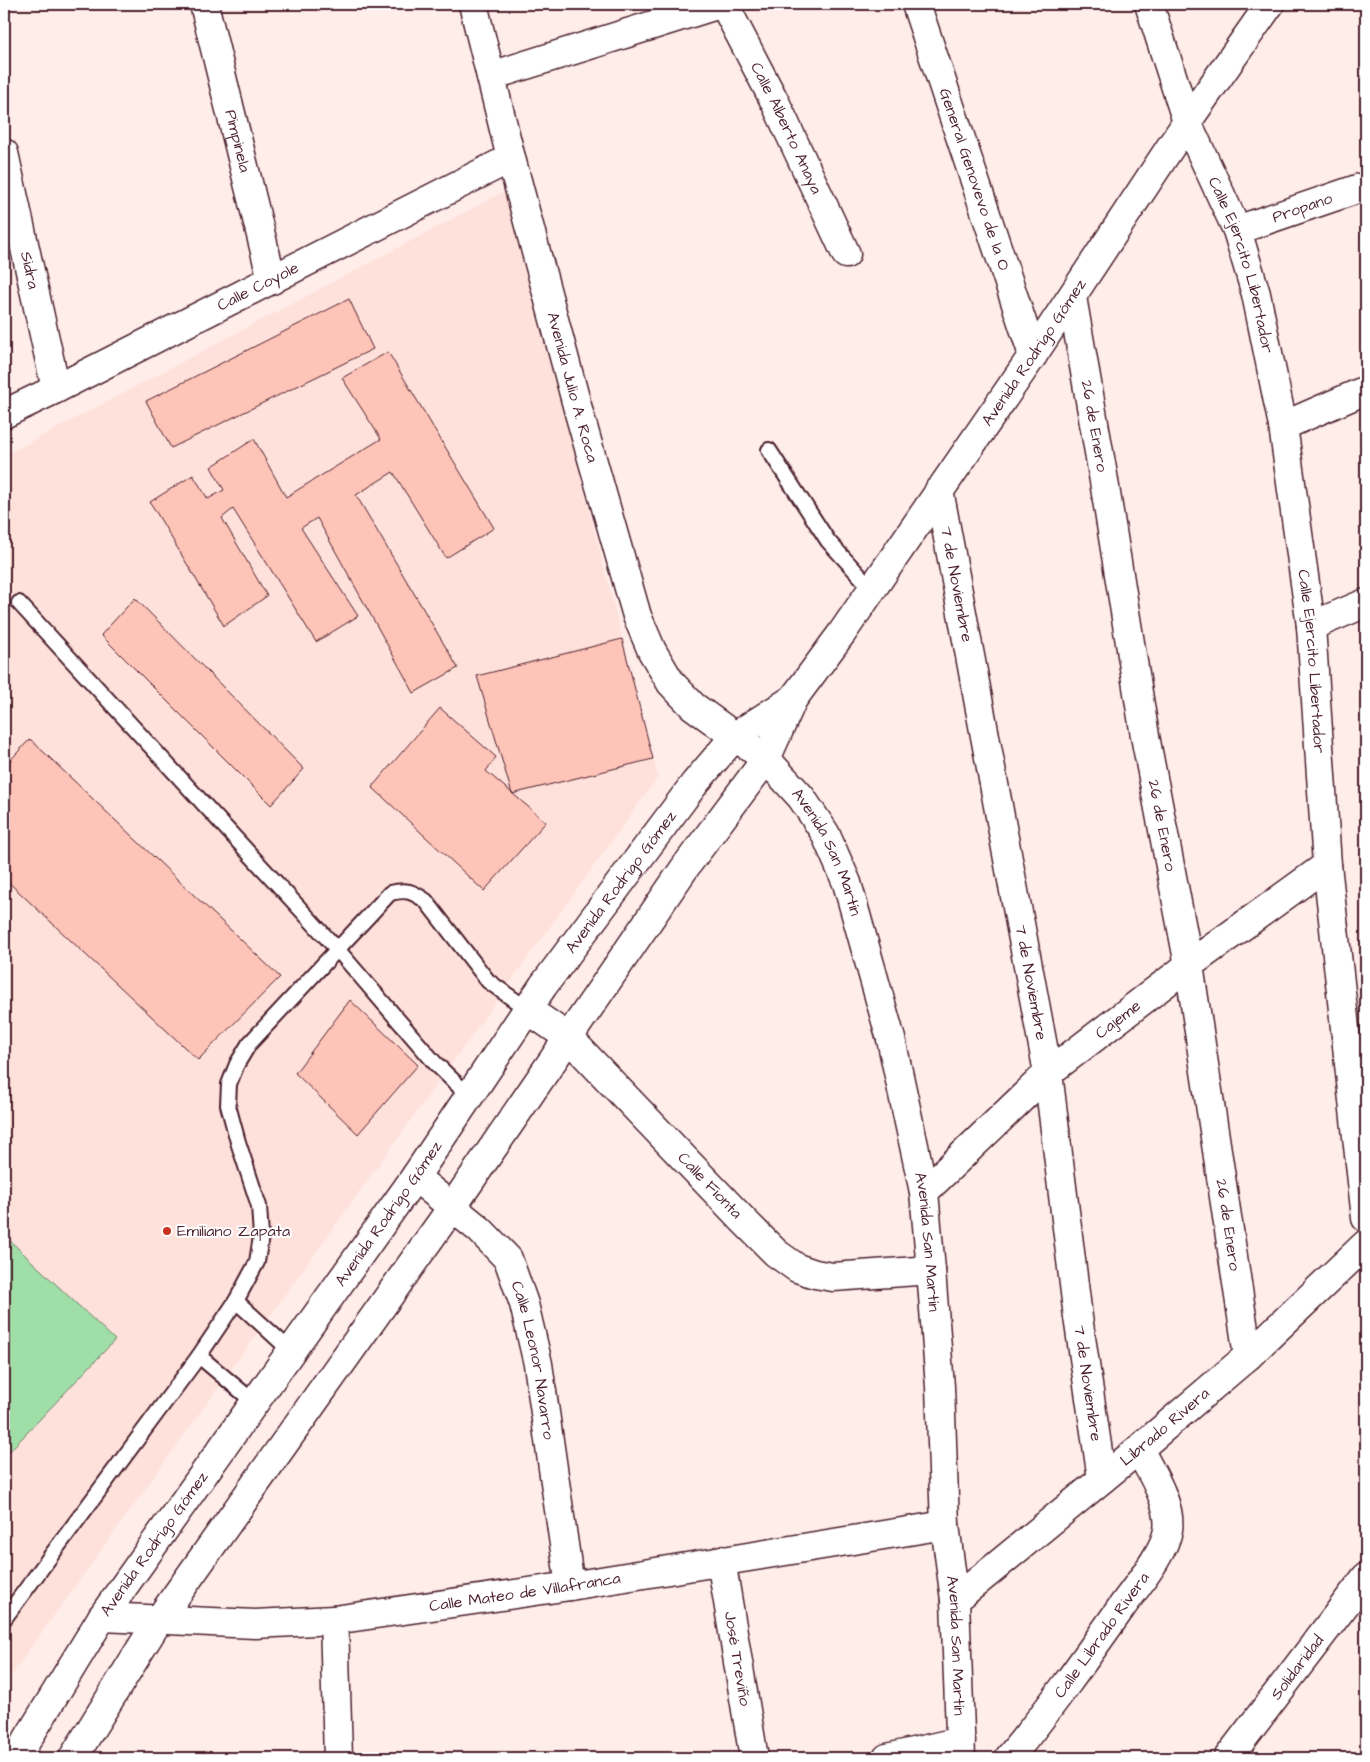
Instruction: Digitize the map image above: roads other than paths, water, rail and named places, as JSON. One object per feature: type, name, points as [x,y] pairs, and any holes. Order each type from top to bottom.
[{"type":"street","name":"Pimpinela","points":[[204,4],[272,280]]},
{"type":"street","name":"Avenida Julio A. Roca","points":[[474,4],[511,158],[579,413],[637,616],[652,651],[671,683],[693,706],[766,759]]},
{"type":"street","points":[[491,76],[722,4]]},
{"type":"street","name":"Calle Alberto Anaya","points":[[722,4],[776,104],[846,254]]},
{"type":"street","name":"General Genovevo de la O","points":[[916,4],[1033,356]]},
{"type":"street","name":"Calle Ejercito Libertador","points":[[1149,4],[1187,122],[1237,230],[1256,294],[1283,426],[1311,626],[1327,865],[1366,1218]]},
{"type":"street","name":"Avenida Rodrigo Gómez","points":[[73,1758],[158,1621],[453,1206],[686,866],[766,759],[793,699],[872,589],[1033,356],[1187,122],[1270,4]]},
{"type":"street","name":"Sidra","points":[[4,153],[56,389]]},
{"type":"street","name":"Calle Coyole","points":[[4,414],[511,158]]},
{"type":"street","name":"Propano","points":[[1237,230],[1366,186]]},
{"type":"street","name":"26 de Enero","points":[[1072,297],[1105,485],[1145,736],[1189,965],[1248,1356]]},
{"type":"street","points":[[1283,426],[1366,390]]},
{"type":"street","name":"7 de Noviembre","points":[[940,490],[1048,1073],[1078,1317],[1102,1479]]},
{"type":"street","points":[[1311,626],[1366,604]]},
{"type":"street","name":"Avenida Rodrigo Gómez","points":[[16,1758],[102,1617],[415,1177],[527,1009],[695,783],[734,736],[793,699]]},
{"type":"street","name":"Avenida San Martín","points":[[766,759],[801,797],[825,833],[847,883],[891,1039],[924,1192],[940,1387],[945,1525],[955,1600],[961,1750]]},
{"type":"street","name":"Cajeme","points":[[924,1192],[1048,1073],[1189,965],[1327,865]]},
{"type":"street","name":"Calle Fionta","points":[[527,1009],[569,1038],[750,1227],[776,1253],[797,1268],[815,1274],[833,1276],[931,1270]]},
{"type":"street","name":"Calle Leonor Navarro","points":[[415,1177],[453,1206],[508,1259],[524,1304],[538,1364],[570,1586]]},
{"type":"street","name":"Librado Rivera","points":[[955,1600],[1139,1449],[1248,1356],[1366,1244]]},
{"type":"street","name":"Calle Librado Rivera","points":[[1009,1758],[1068,1682],[1157,1558],[1168,1530],[1166,1502],[1139,1449]]},
{"type":"street","name":"Calle Mateo de Villafranca","points":[[102,1617],[255,1624],[334,1620],[570,1586],[945,1525]]},
{"type":"street","name":"José Treviño","points":[[721,1560],[754,1758]]},
{"type":"street","name":"Solidaridad","points":[[1228,1758],[1366,1577]]},
{"type":"street","points":[[334,1620],[338,1758]]},
{"type":"street","points":[[887,1758],[961,1750]]},
{"type":"lane","points":[[769,450],[828,541],[872,589]]},
{"type":"lane","points":[[19,604],[337,949],[435,1062],[468,1096]]},
{"type":"lane","points":[[4,1619],[199,1356],[236,1301],[258,1262],[261,1236],[259,1206],[228,1105],[229,1084],[237,1064],[249,1044],[390,893],[402,890],[415,893],[426,901],[488,982],[527,1009]]},
{"type":"lane","points":[[236,1301],[291,1352]]},
{"type":"lane","points":[[199,1356],[255,1403]]},
{"type":"place","name":"Emiliano Zapata","points":[[167,1231]]}]
